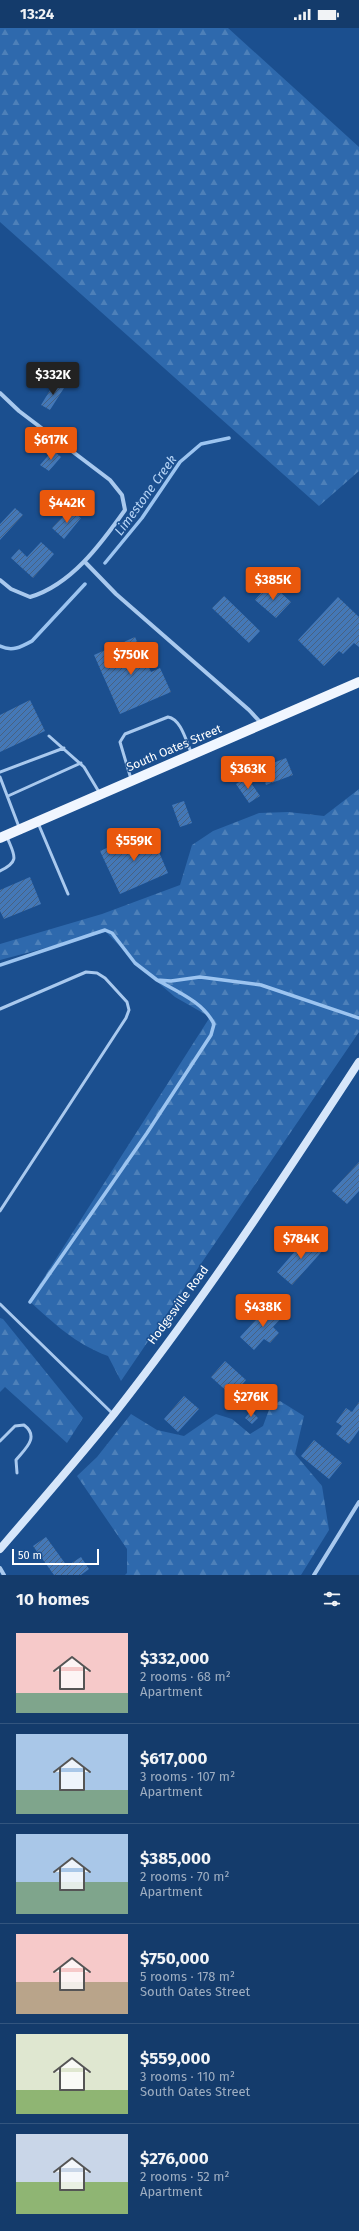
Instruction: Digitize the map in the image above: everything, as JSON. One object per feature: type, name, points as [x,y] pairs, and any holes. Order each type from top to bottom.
[{"type":"main road","name":"South Oates Street","points":[[3,836],[359,682]]},
{"type":"street","points":[[0,393],[19,411],[110,480],[122,495],[125,510],[85,562],[45,593],[30,597],[11,589],[0,580]]},
{"type":"street","points":[[85,562],[116,594],[249,710],[262,724]]},
{"type":"street","name":"Hodgesville Road","points":[[0,1549],[114,1414],[219,1270],[359,1062]]},
{"type":"street","points":[[314,1575],[359,1502]]},
{"type":"street","points":[[0,1568],[4,1575]]},
{"type":"lane","points":[[131,781],[120,742],[125,734],[168,717],[172,718],[179,726],[192,754]]},
{"type":"lane","points":[[49,736],[81,763],[100,794]]},
{"type":"lane","points":[[0,772],[64,748]]},
{"type":"lane","points":[[8,796],[81,763]]},
{"type":"lane","points":[[0,777],[20,829]]},
{"type":"lane","points":[[37,822],[68,894]]},
{"type":"lane","points":[[0,871],[12,865],[15,856],[3,836]]},
{"type":"lane","points":[[0,1009],[86,972],[97,973],[105,978],[127,1002],[129,1010],[126,1018],[0,1211]]},
{"type":"lane","points":[[0,1304],[114,1414]]},
{"type":"lane","points":[[0,1441],[15,1426],[24,1425],[30,1431],[32,1440],[16,1460],[17,1473]]},
{"type":"green space","points":[[0,28],[228,28],[359,147],[359,471],[319,506],[0,222]]},
{"type":"green space","points":[[359,789],[359,1032],[121,1381],[108,1356],[75,1339],[56,1325],[29,1301],[210,1017],[175,997],[142,969],[106,932],[0,960],[0,944],[102,914],[180,885],[192,845],[213,831],[259,813],[288,812],[324,816]]},
{"type":"green space","points":[[0,1318],[3,1319],[83,1418],[67,1443],[5,1387],[0,1392]]},
{"type":"green space","points":[[280,1401],[304,1416],[295,1454],[322,1486],[329,1530],[301,1575],[125,1575],[127,1573],[127,1549],[77,1476],[97,1457],[131,1414],[157,1430],[184,1436],[216,1414],[232,1419],[250,1434],[263,1426],[270,1407]]},
{"type":"building","points":[[55,382],[64,388],[50,410],[41,405]]},
{"type":"building","points":[[53,450],[61,457],[49,471],[40,465]]},
{"type":"building","points":[[15,508],[23,515],[0,540],[0,524]]},
{"type":"building","points":[[70,509],[81,518],[64,539],[52,528]]},
{"type":"building","points":[[41,542],[54,554],[33,578],[11,558],[19,549],[27,557]]},
{"type":"building","points":[[270,583],[291,602],[276,618],[255,600]]},
{"type":"building","points":[[224,596],[260,631],[249,643],[212,608]]},
{"type":"building","points":[[338,597],[359,617],[359,647],[354,643],[343,654],[339,651],[324,666],[298,640]]},
{"type":"building","points":[[135,637],[151,672],[160,668],[171,692],[120,714],[94,655]]},
{"type":"building","points":[[30,700],[45,731],[0,752],[0,715]]},
{"type":"building","points":[[286,758],[293,775],[266,785],[260,768]]},
{"type":"building","points":[[247,777],[260,796],[249,803],[236,784]]},
{"type":"building","points":[[184,801],[192,823],[180,827],[172,805]]},
{"type":"building","points":[[149,829],[168,873],[120,894],[100,851]]},
{"type":"building","points":[[30,877],[41,904],[4,919],[0,911],[0,890]]},
{"type":"building","points":[[359,1162],[359,1191],[347,1204],[332,1191]]},
{"type":"building","points":[[310,1234],[325,1248],[292,1285],[277,1272]]},
{"type":"building","points":[[270,1304],[283,1316],[273,1327],[279,1333],[270,1343],[264,1339],[254,1350],[240,1337]]},
{"type":"building","points":[[225,1361],[246,1380],[232,1396],[211,1377]]},
{"type":"building","points":[[184,1396],[199,1409],[178,1432],[164,1419]]},
{"type":"building","points":[[359,1402],[359,1430],[349,1444],[336,1434],[342,1426],[336,1422],[346,1408],[352,1412]]},
{"type":"building","points":[[251,1411],[258,1418],[252,1424],[245,1418]]},
{"type":"building","points":[[314,1440],[342,1463],[329,1479],[301,1456]]},
{"type":"building","points":[[46,1537],[67,1566],[81,1557],[89,1569],[81,1575],[54,1575],[33,1546]]},
{"type":"waterway","name":"Limestone Creek","points":[[105,563],[142,518],[180,462],[201,444],[229,438]]},
{"type":"waterway","name":"Limestone Creek","points":[[0,646],[12,649],[32,641],[85,584]]},
{"type":"waterway","points":[[0,965],[105,930],[112,933],[135,963],[157,980],[171,981],[200,977],[261,985],[359,1018]]},
{"type":"waterway","points":[[30,1302],[147,1133],[211,1035],[214,1024],[209,1016],[189,998],[157,980]]}]
